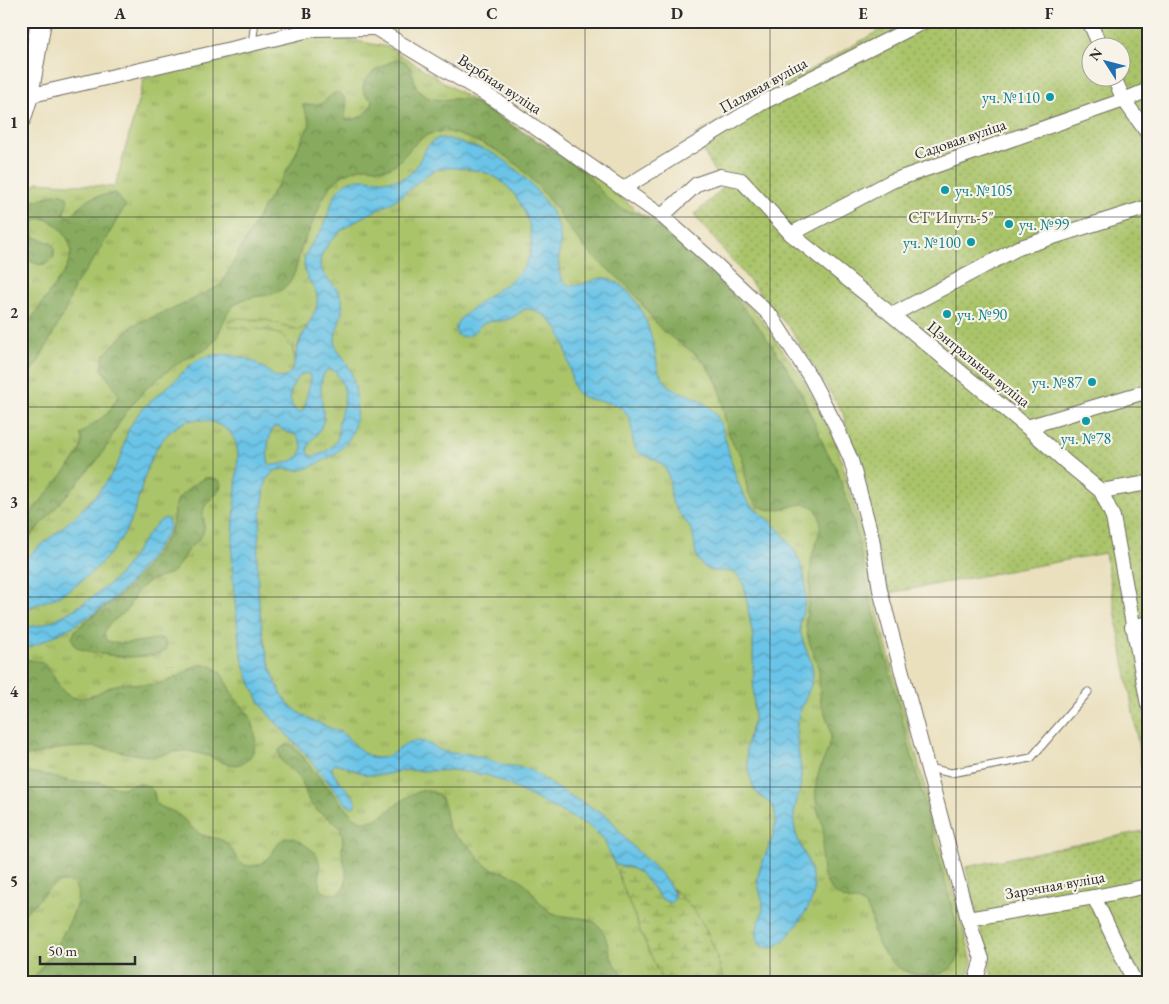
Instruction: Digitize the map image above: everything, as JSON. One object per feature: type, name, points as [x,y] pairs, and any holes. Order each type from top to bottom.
[{"type":"street","points":[[21,118],[28,96],[41,21]]},
{"type":"street","name":"Палявая вуліца","points":[[624,188],[762,102],[925,21]]},
{"type":"street","points":[[1089,21],[1097,38]]},
{"type":"street","points":[[28,96],[314,29],[376,24]]},
{"type":"street","name":"Вербная вуліца","points":[[376,24],[498,101],[662,216],[771,316],[810,377],[836,426],[851,460],[872,538],[880,590],[968,919],[982,959],[975,983]]},
{"type":"street","points":[[1119,88],[1124,100],[1148,134]]},
{"type":"street","name":"Садовая вуліца","points":[[791,234],[892,181],[1148,90]]},
{"type":"street","name":"Цэнтральная вуліца","points":[[662,216],[697,184],[720,176],[741,180],[791,234],[1028,426],[1067,463],[1101,491],[1113,517],[1148,706]]},
{"type":"street","points":[[892,315],[1018,248],[1148,207]]},
{"type":"street","points":[[1028,426],[1148,391]]},
{"type":"street","points":[[1101,491],[1148,484]]},
{"type":"street","points":[[1132,627],[1148,623]]},
{"type":"street","name":"Зарэчная вуліца","points":[[968,919],[1148,886]]},
{"type":"street","points":[[1094,897],[1135,983]]},
{"type":"lane","points":[[252,44],[255,21]]},
{"type":"lane","points":[[928,768],[951,773],[1031,758],[1088,692]]},
{"type":"green space","name":"СТ\"Ипуть-5\"","points":[[896,21],[1148,21],[1148,812],[1135,723],[1105,553],[889,593],[843,413],[791,330],[694,215],[723,188],[695,135]]},
{"type":"green space","points":[[324,35],[388,47],[607,185],[757,314],[801,376],[836,442],[858,519],[881,626],[972,961],[965,983],[21,983],[21,201],[37,182],[115,187],[144,79]]},
{"type":"green space","points":[[399,59],[409,65],[418,90],[422,94],[436,99],[462,99],[472,102],[550,148],[576,166],[614,204],[624,210],[653,220],[684,244],[734,296],[786,366],[835,465],[854,521],[871,601],[958,930],[959,955],[950,969],[942,973],[925,976],[908,973],[896,966],[890,961],[879,945],[867,908],[860,902],[841,897],[826,882],[822,861],[823,828],[817,807],[816,791],[817,778],[830,742],[830,729],[819,693],[818,667],[806,628],[812,556],[820,525],[819,515],[813,507],[806,504],[770,510],[761,507],[752,499],[747,489],[742,458],[727,430],[720,391],[713,374],[696,354],[666,334],[629,288],[585,248],[533,181],[508,158],[488,146],[454,133],[438,132],[429,134],[416,142],[391,167],[357,169],[337,180],[328,189],[322,200],[289,283],[275,293],[249,298],[237,303],[228,312],[218,335],[211,345],[178,364],[148,387],[124,416],[95,463],[21,547],[21,525],[75,459],[82,445],[80,434],[108,413],[119,395],[102,369],[103,356],[133,325],[180,306],[221,285],[264,206],[292,162],[310,124],[303,105],[322,103],[334,93],[339,93],[346,100],[346,120],[359,118],[366,113],[373,101],[364,93],[365,81],[375,71]]},
{"type":"green space","points":[[59,193],[67,196],[68,201],[64,214],[69,216],[87,200],[99,196],[116,193],[125,206],[98,253],[75,285],[64,313],[38,362],[21,384],[21,334],[66,269],[71,253],[70,244],[60,229],[46,219],[40,219],[35,221],[32,233],[36,238],[49,242],[54,247],[54,257],[42,265],[21,257],[21,209],[31,202]]},
{"type":"green space","points":[[234,319],[266,320],[299,330],[307,326],[299,342],[294,362],[293,350],[288,341],[281,335],[262,330],[230,327],[228,325]]},
{"type":"green space","points":[[205,478],[216,479],[221,485],[218,492],[204,507],[204,529],[202,535],[172,572],[141,587],[127,609],[105,631],[107,641],[120,643],[160,638],[166,643],[166,650],[159,654],[136,657],[93,653],[75,646],[72,638],[76,629],[120,595],[144,570],[168,536],[178,499],[191,486]]},
{"type":"green space","points":[[27,660],[46,666],[63,691],[69,696],[77,698],[88,697],[120,684],[151,685],[161,683],[177,677],[196,666],[212,666],[223,677],[234,697],[252,721],[255,735],[254,750],[246,761],[236,765],[223,763],[202,754],[185,751],[148,756],[101,748],[82,747],[58,749],[35,755],[21,756],[21,662]]},
{"type":"green space","points":[[287,745],[294,747],[350,813],[360,820],[370,821],[380,817],[411,795],[422,791],[433,792],[438,795],[443,803],[447,824],[451,831],[469,846],[483,863],[523,881],[540,903],[549,911],[562,916],[586,919],[599,926],[605,936],[613,961],[629,983],[29,983],[44,964],[71,919],[76,904],[77,892],[70,882],[64,881],[59,883],[51,887],[21,917],[21,776],[35,773],[74,782],[100,782],[118,788],[142,784],[154,792],[156,804],[177,814],[200,834],[225,842],[239,861],[246,866],[260,864],[266,860],[282,840],[287,837],[293,838],[313,851],[317,856],[319,862],[319,882],[324,892],[329,894],[339,893],[343,889],[346,879],[341,830],[332,820],[314,808],[299,777],[281,760],[279,750]]},
{"type":"green space","points":[[1148,830],[1148,983],[992,983],[993,980],[966,867]]},
{"type":"green space","points":[[613,861],[639,872],[663,900],[675,894],[672,888],[691,906],[710,938],[724,983],[663,983]]},
{"type":"water","points":[[439,138],[446,139],[486,150],[504,160],[534,187],[550,210],[560,232],[559,268],[562,279],[566,284],[576,285],[605,278],[621,285],[630,294],[640,308],[647,324],[660,374],[666,383],[675,390],[703,402],[713,411],[722,427],[737,479],[746,499],[782,534],[800,562],[806,593],[800,630],[811,661],[813,674],[811,685],[798,718],[796,734],[801,780],[794,822],[797,837],[812,873],[814,891],[811,902],[802,918],[790,934],[777,946],[767,948],[761,946],[757,936],[763,906],[758,876],[774,833],[775,817],[772,805],[756,792],[748,765],[747,744],[754,719],[753,637],[744,586],[740,578],[735,574],[706,569],[698,560],[690,528],[673,504],[669,478],[663,465],[642,455],[636,449],[630,421],[621,408],[583,397],[576,391],[572,383],[564,342],[551,321],[544,315],[526,309],[508,319],[485,323],[472,334],[466,336],[457,335],[456,326],[461,318],[514,278],[523,268],[529,257],[531,245],[530,231],[521,205],[505,184],[489,174],[460,168],[435,170],[395,200],[360,218],[344,229],[336,235],[324,251],[320,266],[322,272],[340,293],[343,305],[335,336],[335,344],[347,363],[353,379],[357,407],[356,417],[352,433],[342,448],[306,469],[281,469],[275,471],[270,475],[265,486],[257,560],[259,604],[267,652],[273,674],[281,692],[291,706],[308,718],[346,736],[367,755],[383,758],[407,744],[422,741],[446,752],[469,754],[501,764],[528,769],[565,793],[604,814],[631,845],[661,874],[675,898],[671,903],[663,900],[640,873],[629,867],[617,865],[613,861],[603,838],[589,826],[486,775],[453,770],[407,770],[382,775],[367,775],[335,764],[332,767],[333,773],[356,802],[353,807],[347,805],[306,755],[269,715],[259,701],[243,661],[233,583],[232,552],[238,455],[235,441],[224,427],[208,421],[192,420],[176,427],[166,436],[158,446],[147,470],[131,521],[121,539],[108,556],[98,567],[67,591],[30,608],[21,615],[21,562],[86,506],[107,482],[121,456],[128,430],[148,403],[193,363],[209,356],[227,355],[245,358],[263,367],[278,378],[287,376],[290,373],[294,366],[300,341],[314,313],[317,301],[316,292],[304,270],[306,254],[324,225],[338,191],[352,180],[390,180],[405,177],[415,168],[432,142]],"holes":[[[327,370],[336,373],[344,388],[344,399],[337,440],[328,450],[311,456],[308,448],[322,426],[323,421],[321,387],[323,375]],[[305,373],[308,373],[311,379],[305,407],[301,412],[298,412],[291,403],[291,391],[296,380]],[[274,427],[279,427],[288,433],[294,434],[302,444],[301,453],[285,463],[269,464],[268,445]]]},
{"type":"water","points":[[166,518],[169,528],[166,535],[123,590],[88,617],[62,632],[21,651],[21,624],[30,626],[43,624],[73,610],[88,600],[120,574],[154,526]]},
{"type":"place","name":"уч. №110","points":[[1050,97]]},
{"type":"place","name":"уч. №105","points":[[945,190]]},
{"type":"place","name":"уч. №99","points":[[1009,224]]},
{"type":"place","name":"уч. №100","points":[[971,242]]},
{"type":"place","name":"уч. №90","points":[[947,314]]},
{"type":"place","name":"уч. №87","points":[[1092,382]]},
{"type":"place","name":"уч. №78","points":[[1086,421]]}]
